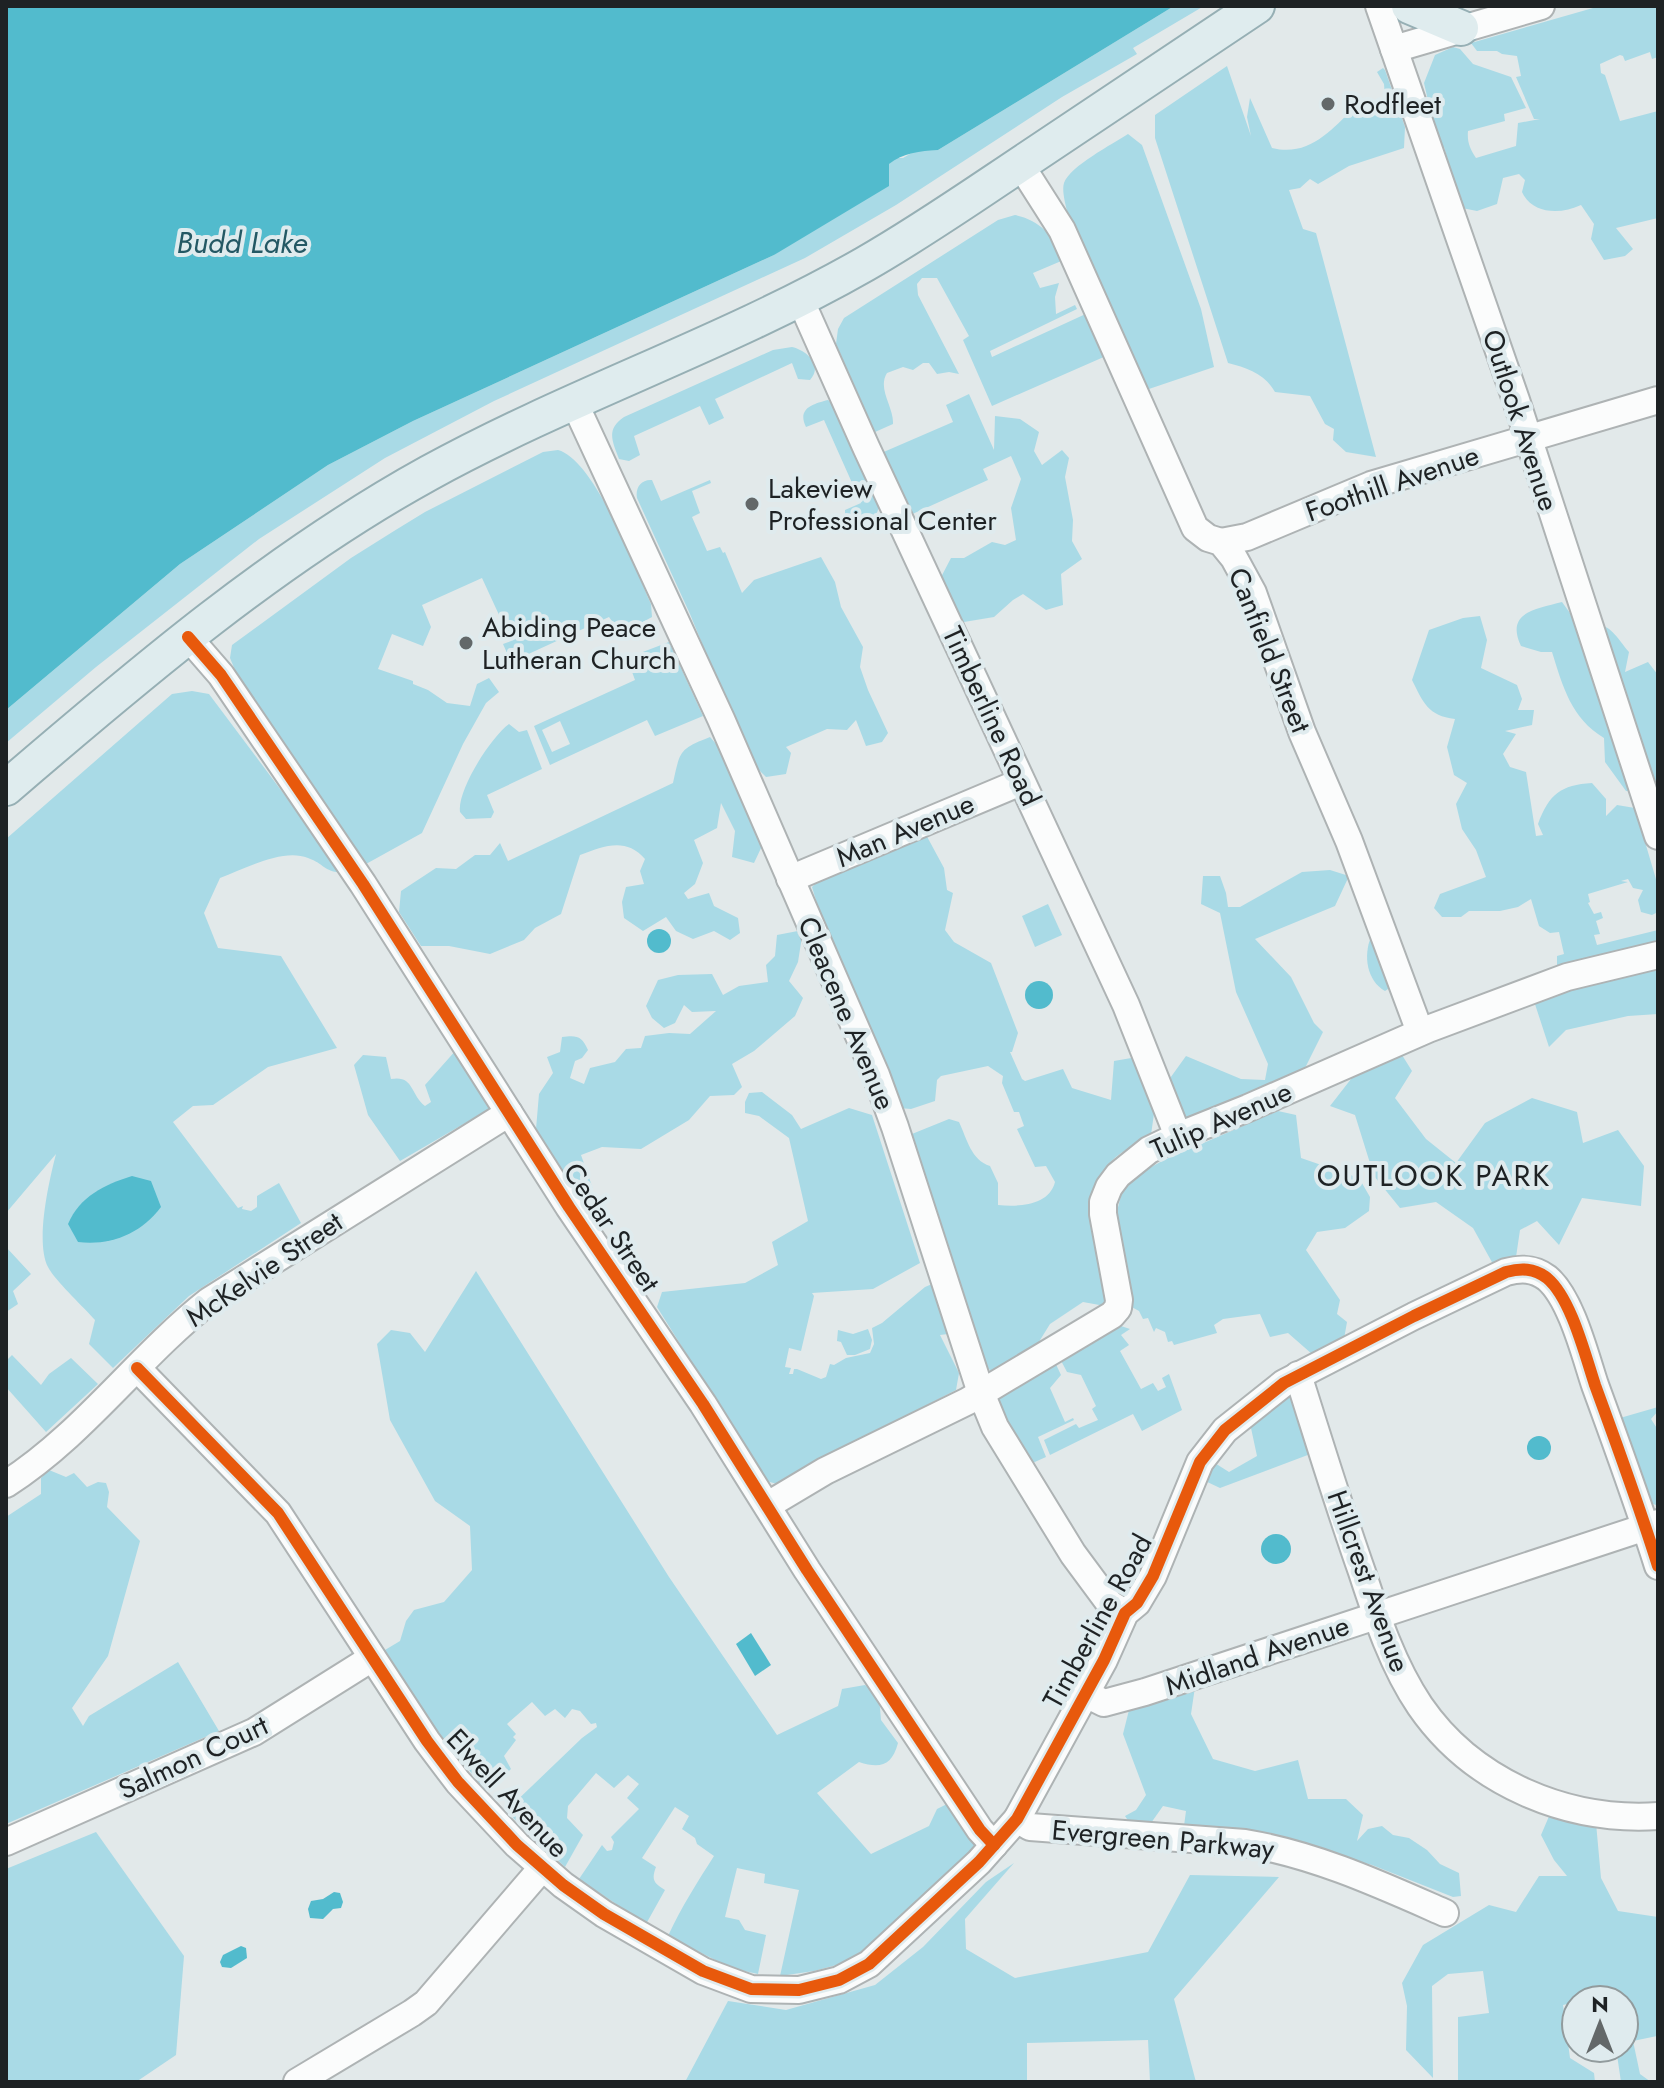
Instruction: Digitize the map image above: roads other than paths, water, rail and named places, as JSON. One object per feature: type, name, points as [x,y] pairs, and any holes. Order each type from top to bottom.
[{"type":"main road","points":[[1409,6],[1461,28]]},
{"type":"main road","points":[[6,788],[188,637],[271,573],[380,502],[457,459],[574,402],[800,299],[894,247],[1258,7]]},
{"type":"street","name":"Outlook Avenue","points":[[1379,6],[1528,437],[1658,836]]},
{"type":"street","points":[[1394,49],[1541,6]]},
{"type":"street","name":"Canfield Street","points":[[1020,164],[1062,230],[1195,528],[1208,538],[1221,542],[1234,558],[1253,593],[1302,732],[1349,841],[1420,1032]]},
{"type":"street","name":"Timberline Road","points":[[800,299],[1126,1005],[1178,1136]]},
{"type":"street","name":"Foothill Avenue","points":[[1221,542],[1247,537],[1371,485],[1658,400]]},
{"type":"street","name":"Cleacene Avenue","points":[[574,402],[677,621],[876,1075],[995,1427],[1073,1554],[1110,1604],[1125,1613]]},
{"type":"street","name":"Cedar Street","points":[[188,637],[221,675],[363,884],[569,1207],[703,1404],[815,1582],[980,1830],[994,1845]]},
{"type":"street","name":"Man Avenue","points":[[790,879],[1021,782]]},
{"type":"street","name":"Tulip Avenue","points":[[768,1505],[825,1471],[981,1393],[1117,1310],[1119,1294],[1103,1214],[1104,1197],[1113,1181],[1129,1164],[1178,1136],[1261,1103],[1420,1032],[1567,977],[1658,955]]},
{"type":"street","name":"McKelvie Street","points":[[6,1484],[46,1457],[182,1323],[209,1301],[509,1113]]},
{"type":"street","name":"Timberline Road","points":[[994,1845],[1017,1819],[1086,1694],[1125,1613],[1137,1603],[1153,1576],[1190,1482],[1206,1453],[1225,1430],[1254,1405],[1298,1375],[1506,1272],[1521,1269],[1534,1271],[1547,1279],[1563,1299],[1652,1526]]},
{"type":"street","name":"Elwell Avenue","points":[[137,1368],[278,1513],[427,1741],[458,1782],[517,1845],[542,1868],[624,1927],[703,1971],[751,1989],[781,1991],[831,1982],[869,1964],[994,1845]]},
{"type":"street","name":"Hillcrest Avenue","points":[[1298,1375],[1376,1614],[1399,1669],[1421,1707],[1453,1742],[1482,1767],[1519,1789],[1555,1805],[1606,1815],[1658,1816]]},
{"type":"street","points":[[1652,1526],[1658,1566]]},
{"type":"street","name":"Midland Avenue","points":[[1086,1694],[1104,1703],[1145,1692],[1652,1526]]},
{"type":"street","name":"Salmon Court","points":[[6,1842],[254,1732],[372,1658]]},
{"type":"street","name":"Evergreen Parkway","points":[[1017,1819],[1030,1827],[1245,1843],[1281,1849],[1336,1867],[1445,1913]]},
{"type":"street","points":[[297,2082],[426,2003],[542,1868]]},
{"type":"water","name":"Budd Lake","points":[[6,6],[1174,6],[938,150],[912,153],[894,160],[889,164],[889,186],[774,255],[413,421],[328,465],[180,564],[6,710]]},
{"type":"water","points":[[654,929],[664,929],[671,936],[671,946],[664,953],[654,953],[647,946],[647,936]]},
{"type":"water","points":[[1039,981],[1049,985],[1053,995],[1049,1005],[1039,1009],[1029,1005],[1025,995],[1029,985]]},
{"type":"water","points":[[132,1176],[151,1181],[161,1207],[144,1224],[124,1236],[102,1242],[78,1242],[68,1224],[79,1206],[103,1188]]},
{"type":"water","points":[[1539,1436],[1548,1439],[1551,1448],[1548,1457],[1539,1460],[1530,1457],[1527,1448],[1530,1439]]},
{"type":"water","points":[[1276,1534],[1287,1538],[1291,1549],[1287,1560],[1276,1564],[1265,1560],[1261,1549],[1265,1538]]},
{"type":"water","points":[[751,1633],[771,1665],[755,1676],[736,1644]]},
{"type":"water","points":[[334,1892],[340,1893],[341,1908],[333,1909],[323,1919],[310,1918],[308,1909],[311,1901],[323,1899]]},
{"type":"water","points":[[241,1946],[246,1948],[247,1958],[231,1968],[222,1967],[220,1962],[223,1955]]},
{"type":"place","name":"Rodfleet","points":[[1328,104]]},
{"type":"place","name":"Lakeview Professional Center","points":[[752,504]]},
{"type":"place","name":"Abiding Peace Lutheran Church","points":[[466,643]]},
{"type":"district","name":"OUTLOOK PARK","points":[[1434,1176]]}]
